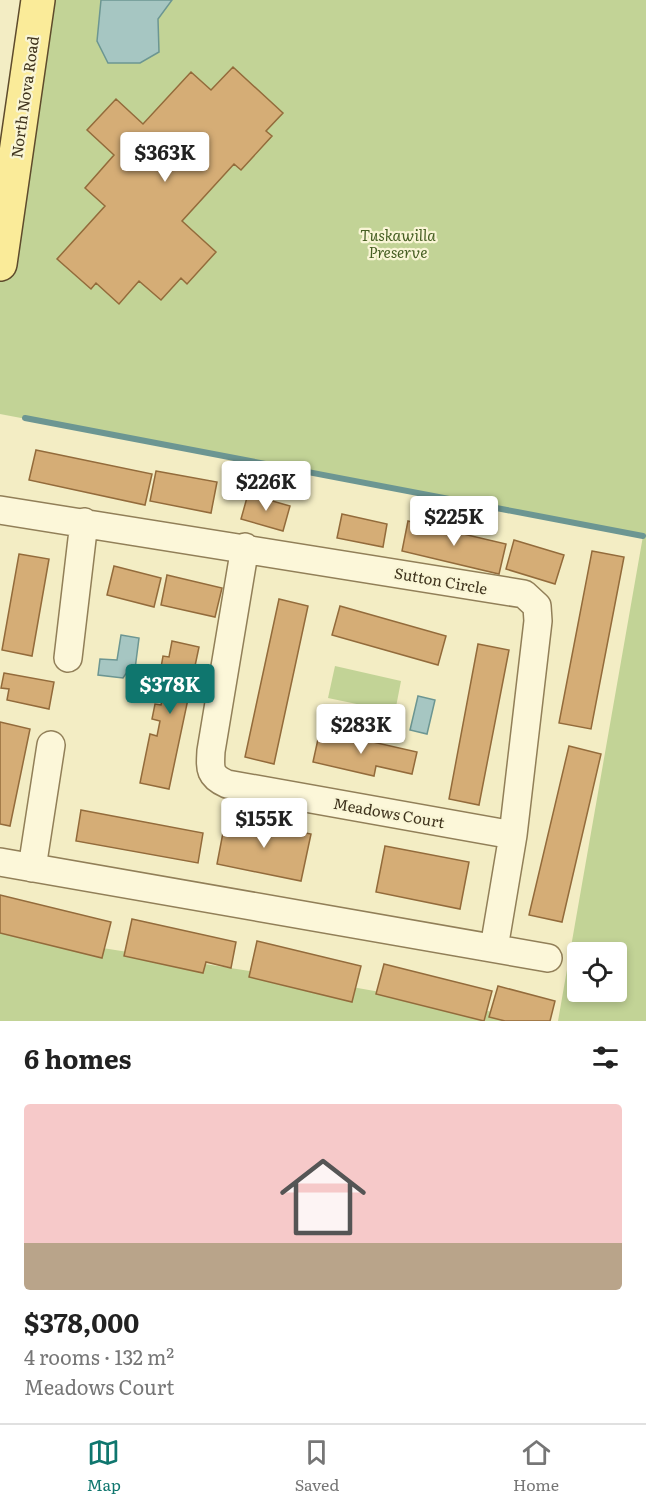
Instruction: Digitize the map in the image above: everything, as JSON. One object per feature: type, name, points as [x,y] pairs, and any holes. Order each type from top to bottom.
[{"type":"main road","name":"North Nova Road","points":[[0,264],[38,0]]},
{"type":"street","name":"Sutton Circle","points":[[0,510],[245,547],[524,594],[537,606],[538,621],[513,835],[494,948]]},
{"type":"street","points":[[68,658],[84,522]]},
{"type":"street","name":"Meadows Court","points":[[245,547],[211,751],[210,772],[213,777],[227,784],[513,835]]},
{"type":"street","points":[[32,868],[51,746]]},
{"type":"street","points":[[0,862],[548,958]]},
{"type":"green space","name":"Tuskawilla Preserve","points":[[38,0],[646,0],[646,1021],[558,1021],[567,970],[567,1002],[627,1002],[627,942],[572,942],[643,536],[0,414],[0,264]]},
{"type":"green space","points":[[335,666],[401,681],[395,712],[328,698]]},
{"type":"green space","points":[[0,932],[352,987],[544,1021],[0,1021]]},
{"type":"water","points":[[101,0],[172,0],[158,19],[159,52],[140,63],[108,63],[97,41]]},
{"type":"water","points":[[121,635],[139,638],[135,669],[127,672],[123,678],[98,675],[100,659],[117,660]]},
{"type":"water","points":[[418,696],[435,700],[427,734],[410,730]]},
{"type":"building","points":[[233,67],[283,113],[266,131],[272,136],[241,170],[234,164],[182,221],[216,252],[187,284],[181,278],[161,300],[139,281],[119,304],[96,283],[91,289],[57,259],[105,206],[85,188],[114,155],[87,130],[116,99],[143,124],[191,72],[211,90]]},
{"type":"building","points":[[36,450],[152,474],[145,505],[29,480]]},
{"type":"building","points":[[156,471],[217,482],[211,513],[150,501]]},
{"type":"building","points":[[248,494],[290,506],[283,531],[241,519]]},
{"type":"building","points":[[342,514],[387,524],[383,547],[337,538]]},
{"type":"building","points":[[408,521],[506,544],[499,574],[402,551]]},
{"type":"building","points":[[514,540],[564,555],[555,584],[506,569]]},
{"type":"building","points":[[592,551],[624,557],[591,729],[559,723]]},
{"type":"building","points":[[19,554],[49,559],[32,656],[2,650]]},
{"type":"building","points":[[114,566],[161,578],[154,607],[107,595]]},
{"type":"building","points":[[167,575],[222,588],[215,617],[161,605]]},
{"type":"building","points":[[279,599],[308,606],[274,764],[245,757]]},
{"type":"building","points":[[340,606],[446,636],[438,665],[332,635]]},
{"type":"building","points":[[172,641],[199,647],[169,789],[140,783],[150,734],[157,736],[160,721],[152,719],[155,704],[161,705],[168,675],[160,673],[163,656],[169,657]]},
{"type":"building","points":[[478,644],[509,650],[479,805],[449,799]]},
{"type":"building","points":[[4,673],[54,682],[49,709],[7,700],[9,689],[1,688]]},
{"type":"building","points":[[0,722],[30,729],[10,826],[0,824]]},
{"type":"building","points":[[320,730],[417,752],[412,774],[376,766],[374,776],[313,762]]},
{"type":"building","points":[[569,746],[601,754],[562,922],[529,915]]},
{"type":"building","points":[[81,810],[203,833],[198,863],[76,841]]},
{"type":"building","points":[[226,817],[311,834],[301,881],[217,864]]},
{"type":"building","points":[[385,846],[469,862],[460,909],[376,892]]},
{"type":"building","points":[[0,895],[111,922],[102,958],[0,933]]},
{"type":"building","points":[[132,919],[236,942],[231,968],[206,962],[203,973],[124,956]]},
{"type":"building","points":[[257,941],[361,966],[352,1002],[249,977]]},
{"type":"building","points":[[384,964],[492,991],[484,1021],[376,994]]},
{"type":"building","points":[[498,986],[555,1001],[550,1021],[505,1021],[489,1017]]},
{"type":"waterway","points":[[25,418],[643,536]]}]
